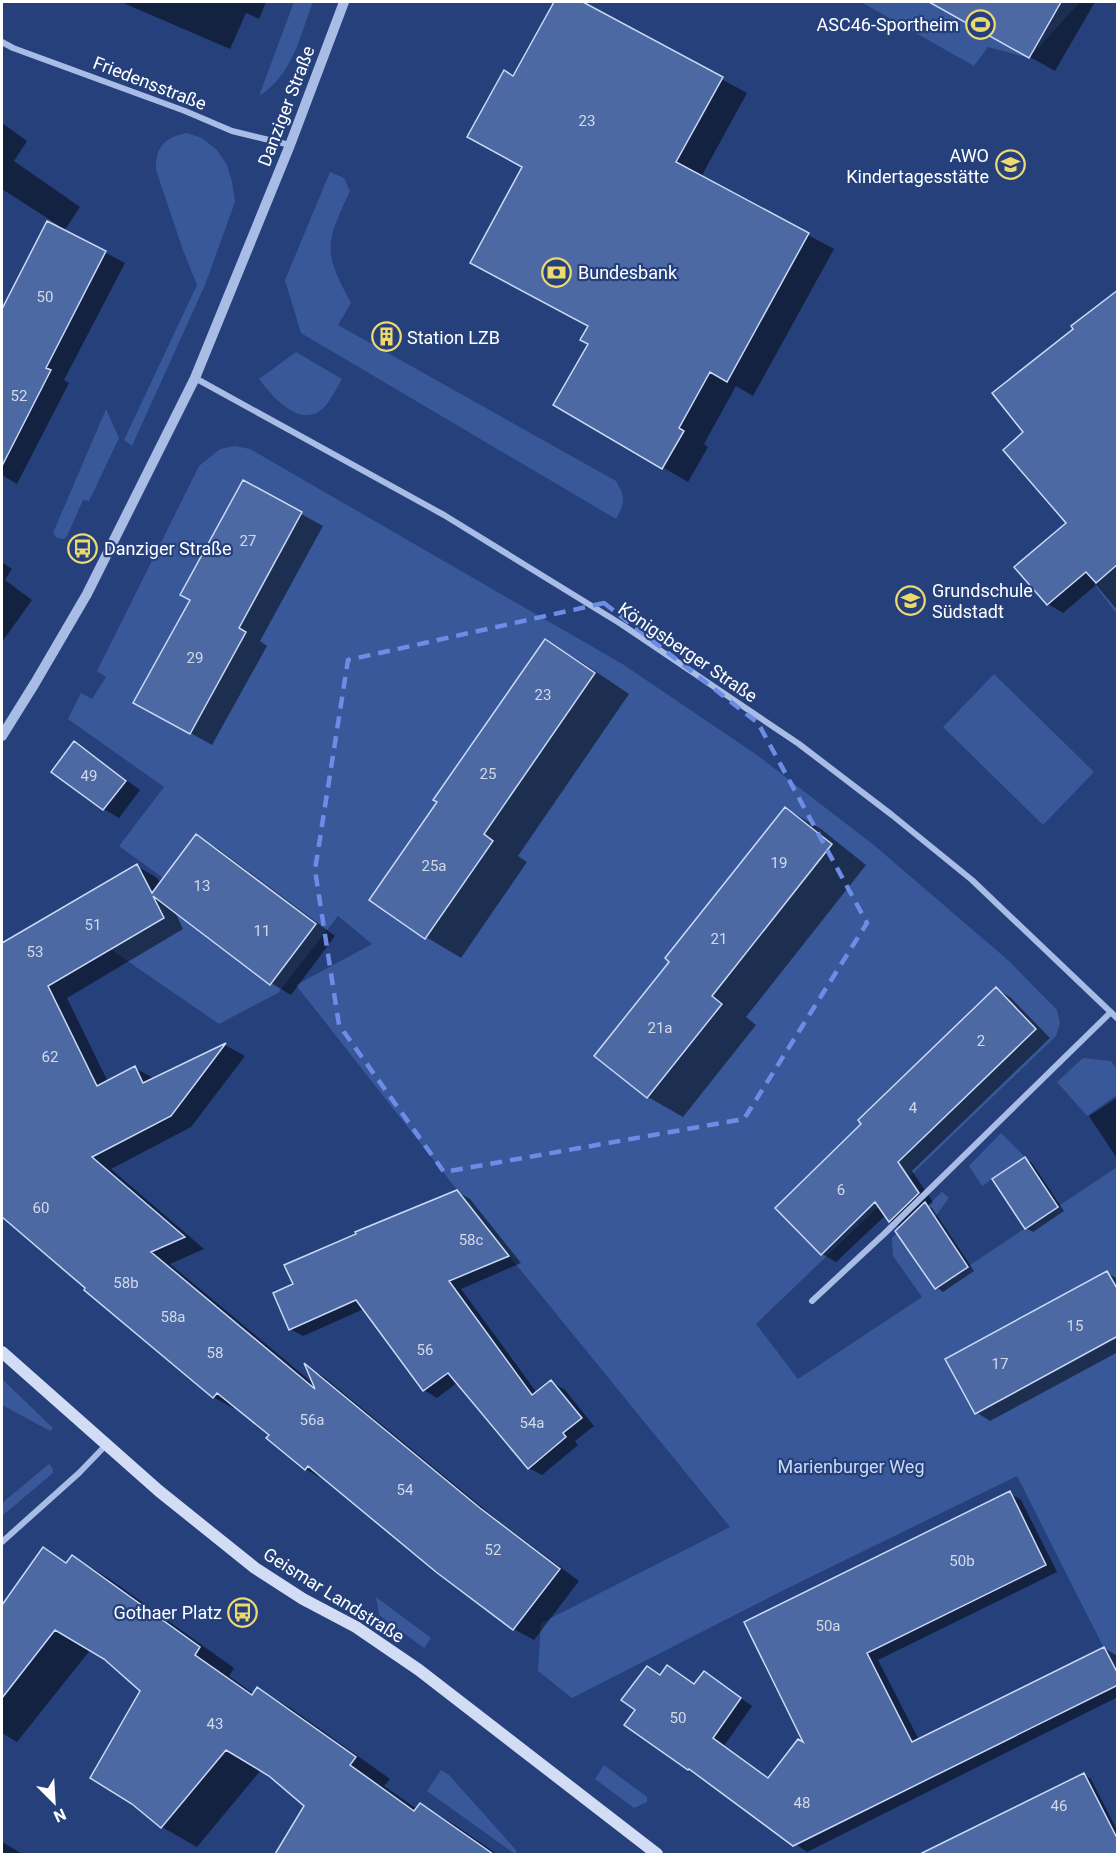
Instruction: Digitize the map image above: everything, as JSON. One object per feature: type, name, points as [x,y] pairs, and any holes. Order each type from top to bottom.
[{"type":"main road","name":"Geismar Landstraße","points":[[2,1352],[159,1491],[255,1568],[303,1599],[356,1627],[419,1670],[657,1854]]},
{"type":"street","name":"Danziger Straße","points":[[2,736],[87,594],[195,378],[290,145],[344,2]]},
{"type":"street","name":"Friedensstraße","points":[[2,42],[232,131],[290,145]]},
{"type":"street","name":"Königsberger Straße","points":[[195,378],[444,515],[621,624],[799,744],[972,880],[1118,1019]]},
{"type":"street","points":[[812,1301],[1111,1012]]},
{"type":"street","points":[[2,1542],[79,1473],[106,1444]]},
{"type":"highlighted area","points":[[604,603],[758,723],[867,923],[744,1119],[444,1172],[339,1025],[315,870],[348,660]]},
{"type":"green space","points":[[294,2],[313,2],[294,54],[280,78],[259,96]]},
{"type":"green space","name":"ASC46-Sportheim","points":[[861,2],[1080,2],[1029,58],[988,47],[974,66]]},
{"type":"green space","points":[[187,133],[202,138],[217,150],[227,165],[235,202],[205,285],[132,446],[124,440],[197,285],[156,170],[157,155],[163,144],[173,137]]},
{"type":"green space","points":[[330,172],[344,178],[350,191],[332,235],[331,247],[335,270],[351,303],[338,325],[616,481],[623,500],[616,519],[301,333],[285,280]]},
{"type":"green space","points":[[296,352],[342,379],[327,404],[318,412],[309,415],[290,410],[259,379]]},
{"type":"green space","points":[[106,409],[119,438],[89,501],[83,500],[67,536],[64,539],[57,538],[53,533]]},
{"type":"green space","name":"Marienburger Weg","points":[[235,446],[250,449],[624,665],[757,755],[875,846],[1009,961],[1057,1010],[1060,1023],[1056,1036],[756,1324],[798,1379],[922,1297],[893,1256],[892,1238],[942,1192],[949,1198],[935,1217],[901,1240],[934,1289],[1117,1167],[1117,1674],[1017,1476],[782,1591],[572,1698],[538,1671],[541,1623],[730,1527],[509,1256],[296,985],[372,944],[338,916],[278,993],[219,1024],[110,949],[163,878],[119,846],[164,787],[68,719],[81,693],[92,699],[106,677],[97,671],[199,466],[220,449]]},
{"type":"green space","points":[[1117,506],[1117,614],[1094,584],[1116,565]]},
{"type":"green space","points":[[994,674],[1094,772],[1043,825],[943,727]]},
{"type":"green space","points":[[1083,1058],[1111,1061],[1117,1069],[1117,1095],[1087,1116],[1057,1082]]},
{"type":"green space","points":[[1001,1133],[1025,1157],[982,1186],[969,1166]]},
{"type":"green space","points":[[2,1379],[53,1428],[50,1431],[2,1405]]},
{"type":"green space","points":[[49,1464],[53,1473],[2,1516],[2,1503]]},
{"type":"green space","points":[[376,1597],[431,1638],[424,1648],[379,1615]]},
{"type":"green space","points":[[604,1765],[647,1797],[647,1802],[634,1808],[595,1779]]},
{"type":"green space","points":[[441,1770],[449,1775],[517,1851],[515,1854],[427,1791]]},
{"type":"building","points":[[554,2],[583,2],[723,77],[676,162],[809,233],[727,382],[710,372],[679,428],[684,431],[662,469],[553,405],[588,344],[580,340],[588,326],[470,263],[522,167],[467,137],[504,70],[513,76]]},
{"type":"building","points":[[929,2],[1061,2],[1029,58]]},
{"type":"building","points":[[47,221],[106,251],[46,368],[51,370],[2,466],[2,309]]},
{"type":"building","points":[[1118,290],[1118,564],[1096,583],[1086,572],[1047,605],[1014,567],[1066,523],[1003,450],[1023,432],[992,393],[1073,329],[1071,326]]},
{"type":"building","points":[[243,480],[302,512],[239,628],[246,632],[190,734],[133,703],[190,600],[180,595]]},
{"type":"building","points":[[545,639],[595,673],[484,834],[493,841],[425,939],[369,900],[437,802],[433,800]]},
{"type":"building","points":[[74,741],[126,781],[103,810],[51,772]]},
{"type":"building","points":[[785,807],[832,844],[712,996],[722,1004],[647,1098],[594,1056],[669,962],[665,958]]},
{"type":"building","points":[[196,834],[316,924],[270,985],[153,896],[164,918],[48,986],[97,1086],[135,1066],[143,1083],[226,1043],[171,1116],[92,1157],[185,1237],[151,1252],[315,1389],[304,1363],[480,1508],[560,1569],[513,1630],[436,1572],[308,1466],[305,1470],[266,1438],[269,1435],[217,1393],[213,1398],[84,1290],[85,1288],[2,1217],[2,943],[137,864],[152,893]]},
{"type":"building","points":[[996,987],[1036,1029],[898,1162],[919,1193],[889,1222],[875,1202],[821,1255],[775,1208],[861,1124],[858,1120]]},
{"type":"building","points":[[1025,1157],[1058,1207],[1025,1229],[992,1179]]},
{"type":"building","points":[[457,1190],[509,1256],[449,1281],[532,1395],[551,1380],[582,1418],[563,1433],[566,1437],[528,1469],[448,1373],[423,1391],[356,1300],[289,1330],[273,1293],[293,1284],[284,1265],[356,1234],[355,1232]]},
{"type":"building","points":[[925,1202],[968,1267],[935,1289],[895,1231]]},
{"type":"building","points":[[1107,1271],[1118,1290],[1118,1336],[975,1414],[945,1359]]},
{"type":"building","points":[[1010,1491],[1046,1565],[867,1653],[912,1742],[1104,1647],[1118,1674],[1118,1685],[793,1846],[689,1769],[624,1725],[635,1710],[621,1700],[647,1666],[660,1675],[667,1665],[694,1684],[704,1671],[741,1698],[713,1738],[768,1778],[798,1739],[803,1742],[744,1622]]},
{"type":"building","points":[[43,1547],[66,1563],[72,1555],[200,1647],[195,1655],[252,1695],[257,1687],[356,1757],[350,1765],[414,1811],[420,1803],[493,1854],[275,1854],[304,1806],[269,1776],[226,1750],[161,1828],[132,1804],[90,1778],[140,1691],[104,1659],[55,1630],[2,1698],[2,1605]]},
{"type":"building","points":[[1084,1773],[1118,1840],[1118,1854],[920,1854]]},
{"type":"place","name":"ASC46-Sportheim","points":[[980,24]]},
{"type":"place","name":"AWO Kindertagesstätte","points":[[1010,165]]},
{"type":"place","name":"Bundesbank","points":[[557,272]]},
{"type":"place","name":"Station LZB","points":[[386,337]]},
{"type":"place","name":"Danziger Straße","points":[[83,548]]},
{"type":"place","name":"Grundschule Südstadt","points":[[911,600]]},
{"type":"place","name":"Gothaer Platz","points":[[243,1612]]}]
